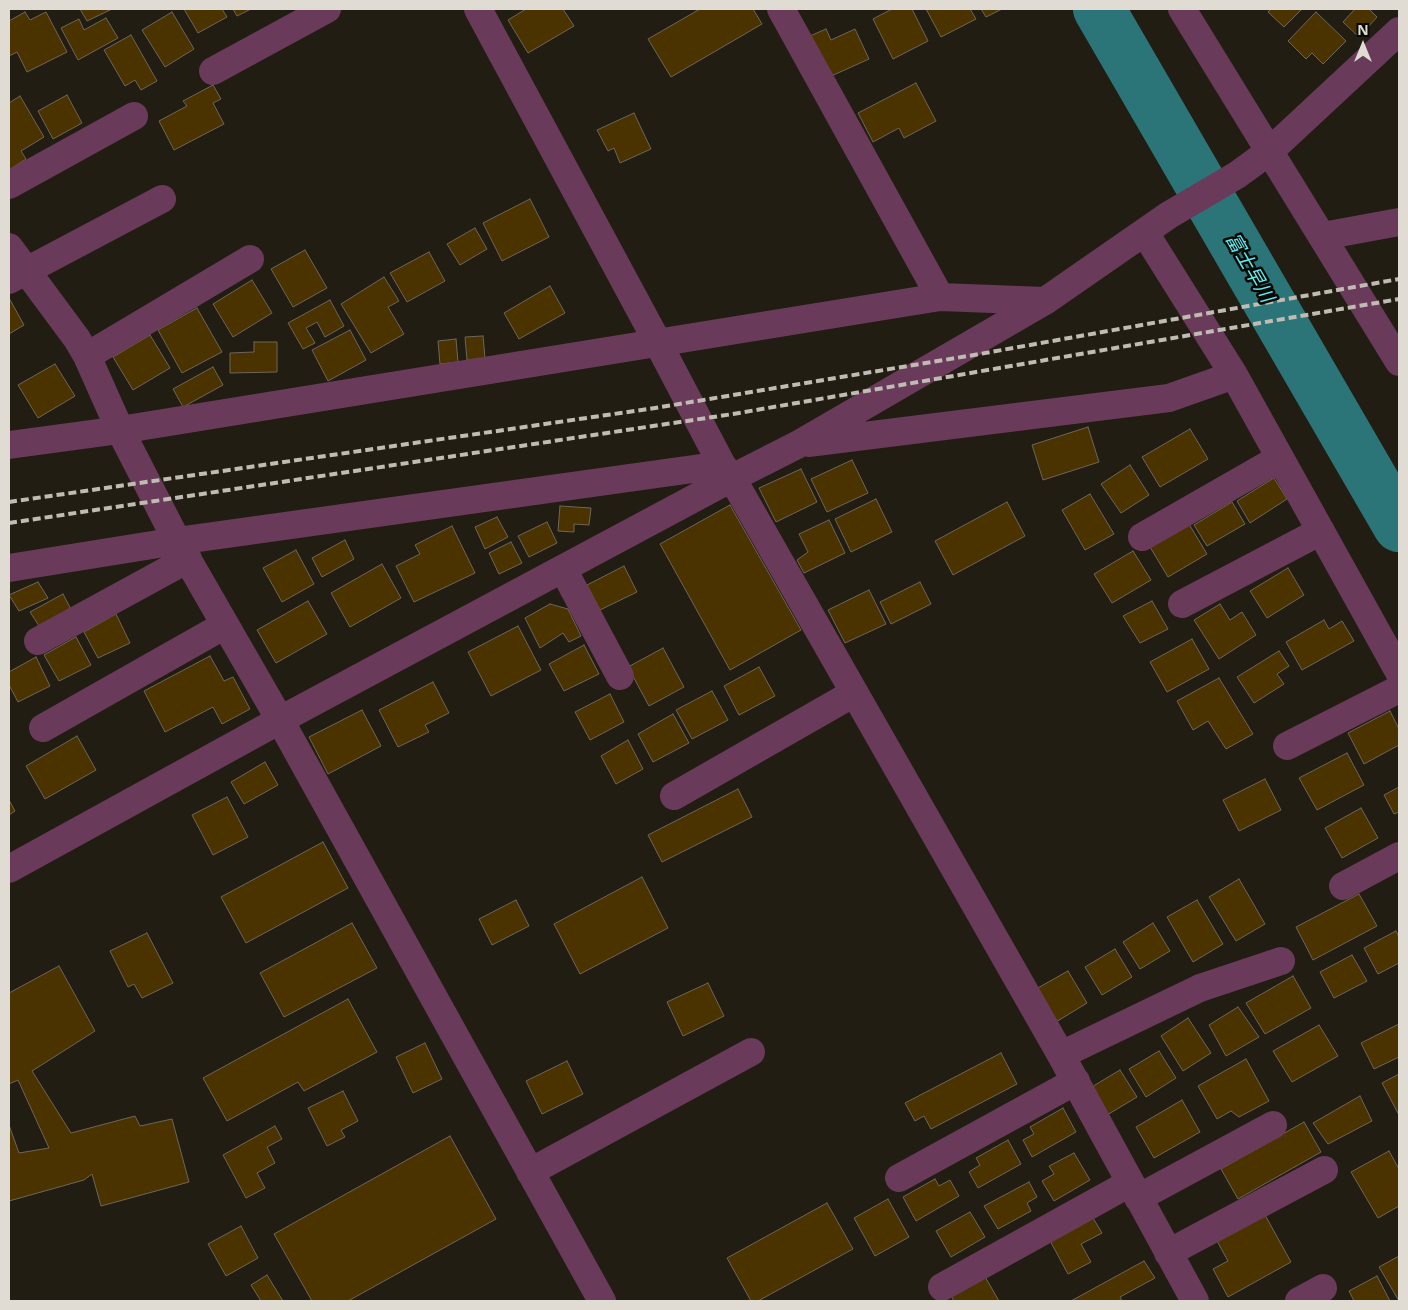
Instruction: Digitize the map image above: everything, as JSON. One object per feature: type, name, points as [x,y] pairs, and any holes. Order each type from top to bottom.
[{"type":"street","points":[[213,71],[327,9]]},
{"type":"street","points":[[478,9],[727,472],[1061,1055],[1195,1301]]},
{"type":"street","points":[[781,9],[940,297]]},
{"type":"street","points":[[1182,9],[1397,354]]},
{"type":"street","points":[[9,869],[280,720],[563,569],[727,472],[797,444],[1045,301],[1169,215],[1237,175],[1270,151],[1399,31]]},
{"type":"street","points":[[9,185],[134,116]]},
{"type":"street","points":[[17,275],[162,199]]},
{"type":"street","points":[[1323,236],[1399,222]]},
{"type":"street","points":[[1145,232],[1234,375],[1399,672]]},
{"type":"street","points":[[9,248],[17,275],[77,338],[120,430],[182,550],[280,720],[602,1301]]},
{"type":"street","points":[[87,356],[250,259]]},
{"type":"street","points":[[9,445],[120,430],[940,297],[1045,301]]},
{"type":"street","points":[[797,444],[1169,398],[1234,375]]},
{"type":"street","points":[[1142,537],[1280,458]]},
{"type":"street","points":[[9,568],[182,550],[727,472]]},
{"type":"street","points":[[1182,604],[1321,531]]},
{"type":"street","points":[[38,641],[182,550]]},
{"type":"street","points":[[563,569],[620,676]]},
{"type":"street","points":[[43,728],[225,625]]},
{"type":"street","points":[[1287,746],[1399,689]]},
{"type":"street","points":[[674,796],[854,693]]},
{"type":"street","points":[[1343,886],[1399,856]]},
{"type":"street","points":[[1061,1055],[1200,988],[1281,961]]},
{"type":"street","points":[[530,1172],[751,1052]]},
{"type":"street","points":[[899,1178],[1076,1082]]},
{"type":"street","points":[[942,1287],[1134,1190],[1273,1125]]},
{"type":"street","points":[[1168,1253],[1324,1170]]},
{"type":"street","points":[[1299,1301],[1323,1288]]},
{"type":"building","points":[[80,9],[112,9],[87,21]]},
{"type":"building","points":[[184,9],[222,9],[227,17],[198,33]]},
{"type":"building","points":[[233,9],[251,9],[237,16]]},
{"type":"building","points":[[526,9],[563,9],[574,26],[528,53],[508,20]]},
{"type":"building","points":[[700,9],[753,9],[762,24],[671,77],[648,39]]},
{"type":"building","points":[[892,9],[912,9],[928,41],[893,59],[873,19]]},
{"type":"building","points":[[926,9],[970,9],[976,19],[941,37]]},
{"type":"building","points":[[981,9],[1002,9],[986,17]]},
{"type":"building","points":[[1271,9],[1302,9],[1284,27],[1268,12]]},
{"type":"building","points":[[1355,9],[1369,9],[1377,17],[1359,37],[1343,22]]},
{"type":"building","points":[[25,12],[30,20],[46,12],[67,52],[27,72],[17,52],[9,56],[9,21]]},
{"type":"building","points":[[172,12],[194,49],[165,67],[142,30]]},
{"type":"building","points":[[1316,12],[1346,41],[1323,64],[1312,53],[1306,59],[1288,41]]},
{"type":"building","points":[[106,18],[118,38],[78,60],[61,28],[79,19],[84,30]]},
{"type":"building","points":[[826,29],[831,40],[855,29],[869,59],[829,77],[810,36]]},
{"type":"building","points":[[131,35],[157,81],[141,90],[135,80],[125,86],[104,50]]},
{"type":"building","points":[[916,83],[936,121],[904,138],[899,128],[873,142],[858,113]]},
{"type":"building","points":[[213,85],[221,99],[213,103],[224,124],[174,150],[159,121],[187,106],[183,101]]},
{"type":"building","points":[[67,95],[82,123],[53,139],[38,111]]},
{"type":"building","points":[[20,96],[44,137],[21,151],[26,159],[9,170],[9,103]]},
{"type":"building","points":[[634,113],[651,149],[620,163],[614,148],[608,151],[597,130]]},
{"type":"building","points":[[530,199],[549,237],[502,261],[483,223]]},
{"type":"building","points":[[475,228],[487,249],[460,265],[447,244]]},
{"type":"building","points":[[305,250],[327,288],[293,307],[271,269]]},
{"type":"building","points":[[429,252],[445,281],[407,302],[390,273]]},
{"type":"building","points":[[384,277],[399,301],[388,307],[404,334],[371,353],[341,304]]},
{"type":"building","points":[[252,280],[272,313],[233,337],[213,304]]},
{"type":"building","points":[[550,286],[565,313],[519,339],[504,313]]},
{"type":"building","points":[[9,298],[24,325],[9,334]]},
{"type":"building","points":[[330,300],[344,326],[325,337],[317,322],[306,328],[315,343],[303,349],[288,323]]},
{"type":"building","points":[[197,308],[222,352],[182,373],[158,330]]},
{"type":"building","points":[[350,330],[366,360],[328,381],[312,350]]},
{"type":"building","points":[[150,335],[170,368],[133,390],[113,357]]},
{"type":"building","points":[[483,336],[485,358],[467,360],[465,337]]},
{"type":"building","points":[[456,339],[458,362],[440,364],[438,341]]},
{"type":"building","points":[[254,342],[277,342],[277,372],[230,373],[230,353],[254,352]]},
{"type":"building","points":[[55,364],[75,396],[38,418],[18,385]]},
{"type":"building","points":[[213,367],[223,385],[183,407],[173,389]]},
{"type":"building","points":[[1088,427],[1099,462],[1043,480],[1032,445]]},
{"type":"building","points":[[1190,429],[1208,459],[1160,487],[1142,457]]},
{"type":"building","points":[[852,460],[868,493],[827,512],[811,479]]},
{"type":"building","points":[[1130,465],[1149,495],[1121,513],[1101,484]]},
{"type":"building","points":[[801,469],[817,502],[776,522],[759,488]]},
{"type":"building","points":[[1274,478],[1287,499],[1250,523],[1237,501]]},
{"type":"building","points":[[1090,494],[1114,534],[1085,550],[1062,510]]},
{"type":"building","points":[[876,499],[892,532],[851,552],[835,519]]},
{"type":"building","points":[[1007,502],[1025,536],[953,575],[935,541]]},
{"type":"building","points":[[1232,502],[1245,524],[1207,546],[1194,525]]},
{"type":"building","points":[[730,505],[801,630],[730,670],[660,544]]},
{"type":"building","points":[[560,506],[591,508],[589,525],[574,524],[574,532],[558,531]]},
{"type":"building","points":[[497,517],[508,537],[485,549],[475,527]]},
{"type":"building","points":[[829,520],[845,553],[804,573],[797,560],[808,552],[799,534]]},
{"type":"building","points":[[547,522],[557,543],[529,557],[518,536]]},
{"type":"building","points":[[1189,524],[1207,554],[1168,577],[1150,547]]},
{"type":"building","points":[[452,526],[475,573],[414,602],[396,566],[420,554],[415,545]]},
{"type":"building","points":[[345,540],[354,559],[322,577],[312,558]]},
{"type":"building","points":[[511,542],[522,563],[499,574],[489,553]]},
{"type":"building","points":[[296,550],[314,584],[282,602],[263,568]]},
{"type":"building","points":[[1133,551],[1151,580],[1112,603],[1094,574]]},
{"type":"building","points":[[382,564],[401,598],[350,627],[331,593]]},
{"type":"building","points":[[624,566],[637,592],[600,610],[587,585]]},
{"type":"building","points":[[1288,568],[1304,595],[1267,618],[1250,591]]},
{"type":"building","points":[[38,582],[48,598],[19,611],[9,595]]},
{"type":"building","points":[[920,582],[931,604],[891,624],[880,602]]},
{"type":"building","points":[[869,590],[886,624],[845,643],[828,610]]},
{"type":"building","points":[[63,594],[74,615],[43,632],[30,612]]},
{"type":"building","points":[[308,601],[327,634],[276,663],[257,630]]},
{"type":"building","points":[[1152,601],[1168,629],[1140,643],[1123,616]]},
{"type":"building","points":[[550,604],[568,609],[581,636],[569,642],[563,633],[540,648],[525,618]]},
{"type":"building","points":[[1220,604],[1230,620],[1242,612],[1256,635],[1219,659],[1194,620]]},
{"type":"building","points":[[116,614],[130,643],[98,658],[84,632]]},
{"type":"building","points":[[1324,620],[1329,629],[1342,621],[1354,641],[1302,670],[1286,642]]},
{"type":"building","points":[[518,626],[541,670],[491,696],[468,652]]},
{"type":"building","points":[[76,637],[91,665],[59,681],[44,655]]},
{"type":"building","points":[[1192,639],[1209,669],[1167,692],[1150,662]]},
{"type":"building","points":[[584,645],[599,674],[564,691],[549,664]]},
{"type":"building","points":[[663,648],[684,687],[649,706],[628,667]]},
{"type":"building","points":[[1279,651],[1289,666],[1277,674],[1284,684],[1254,703],[1237,677]]},
{"type":"building","points":[[210,656],[224,681],[233,677],[250,709],[222,724],[213,707],[165,732],[144,691]]},
{"type":"building","points":[[36,657],[50,686],[18,702],[9,685],[9,672]]},
{"type":"building","points":[[759,667],[775,696],[739,715],[724,686]]},
{"type":"building","points":[[1219,678],[1253,734],[1226,749],[1208,721],[1193,730],[1177,701]]},
{"type":"building","points":[[433,682],[449,713],[425,725],[429,732],[398,747],[379,710]]},
{"type":"building","points":[[712,691],[728,720],[692,739],[676,710]]},
{"type":"building","points":[[610,694],[624,722],[590,740],[575,712]]},
{"type":"building","points":[[362,710],[381,746],[328,774],[309,737]]},
{"type":"building","points":[[1390,711],[1399,729],[1399,745],[1364,764],[1348,733]]},
{"type":"building","points":[[673,714],[689,743],[653,762],[638,734]]},
{"type":"building","points":[[77,736],[96,770],[45,799],[26,766]]},
{"type":"building","points":[[628,740],[643,769],[616,784],[601,756]]},
{"type":"building","points":[[1347,753],[1364,785],[1317,810],[1299,778]]},
{"type":"building","points":[[265,762],[278,785],[244,804],[231,782]]},
{"type":"building","points":[[1265,779],[1281,810],[1239,831],[1223,800]]},
{"type":"building","points":[[1399,787],[1399,812],[1394,814],[1384,795]]},
{"type":"building","points":[[738,789],[752,817],[662,862],[648,835]]},
{"type":"building","points":[[227,797],[248,837],[213,855],[192,815]]},
{"type":"building","points":[[9,800],[15,811],[9,815]]},
{"type":"building","points":[[1361,808],[1378,838],[1342,858],[1325,828]]},
{"type":"building","points":[[323,842],[348,888],[246,943],[221,897]]},
{"type":"building","points":[[642,877],[668,928],[580,974],[554,924]]},
{"type":"building","points":[[1239,879],[1265,924],[1236,941],[1209,897]]},
{"type":"building","points":[[1359,894],[1377,926],[1313,960],[1296,927]]},
{"type":"building","points":[[516,900],[529,926],[492,945],[479,919]]},
{"type":"building","points":[[1197,900],[1223,944],[1193,962],[1167,917]]},
{"type":"building","points":[[352,923],[377,968],[284,1017],[260,973]]},
{"type":"building","points":[[1153,923],[1170,951],[1140,969],[1123,942]]},
{"type":"building","points":[[1396,931],[1399,937],[1399,963],[1378,974],[1364,948]]},
{"type":"building","points":[[147,933],[173,983],[142,998],[134,984],[128,987],[110,951]]},
{"type":"building","points":[[1115,949],[1132,977],[1102,995],[1085,967]]},
{"type":"building","points":[[1352,955],[1367,981],[1334,998],[1320,972]]},
{"type":"building","points":[[59,966],[95,1031],[32,1071],[71,1133],[135,1116],[140,1126],[172,1119],[189,1182],[101,1206],[92,1174],[84,1180],[9,1201],[9,1125],[19,1153],[49,1148],[18,1080],[9,1084],[9,993]]},
{"type":"building","points":[[1068,971],[1087,1003],[1056,1022],[1036,989]]},
{"type":"building","points":[[1293,976],[1311,1008],[1265,1034],[1246,1003]]},
{"type":"building","points":[[708,983],[724,1016],[683,1036],[667,1002]]},
{"type":"building","points":[[348,999],[377,1052],[304,1091],[298,1082],[227,1121],[203,1078]]},
{"type":"building","points":[[1238,1007],[1259,1037],[1226,1056],[1209,1025]]},
{"type":"building","points":[[1188,1018],[1211,1053],[1183,1071],[1161,1036]]},
{"type":"building","points":[[1399,1024],[1399,1057],[1374,1069],[1361,1043]]},
{"type":"building","points":[[1319,1025],[1338,1056],[1292,1082],[1273,1051]]},
{"type":"building","points":[[425,1043],[442,1079],[413,1093],[396,1057]]},
{"type":"building","points":[[1159,1051],[1176,1078],[1146,1097],[1129,1069]]},
{"type":"building","points":[[1001,1053],[1017,1084],[931,1129],[924,1116],[915,1121],[905,1103]]},
{"type":"building","points":[[1246,1059],[1269,1101],[1239,1117],[1231,1111],[1217,1119],[1198,1086]]},
{"type":"building","points":[[567,1061],[583,1094],[542,1114],[526,1081]]},
{"type":"building","points":[[1120,1070],[1137,1097],[1107,1115],[1090,1088]]},
{"type":"building","points":[[1399,1074],[1399,1115],[1382,1083]]},
{"type":"building","points":[[343,1091],[358,1121],[341,1130],[345,1137],[327,1146],[308,1108]]},
{"type":"building","points":[[1360,1096],[1372,1121],[1328,1144],[1313,1123]]},
{"type":"building","points":[[1182,1100],[1200,1132],[1154,1158],[1136,1127]]},
{"type":"building","points":[[1063,1108],[1076,1132],[1032,1157],[1023,1140],[1034,1134],[1030,1127]]},
{"type":"building","points":[[1304,1122],[1321,1152],[1238,1199],[1221,1169]]},
{"type":"building","points":[[275,1126],[282,1139],[267,1147],[275,1163],[257,1173],[265,1188],[246,1198],[223,1155]]},
{"type":"building","points":[[450,1136],[496,1219],[348,1301],[312,1301],[274,1234]]},
{"type":"building","points":[[1008,1140],[1021,1164],[978,1188],[969,1172],[980,1165],[976,1158]]},
{"type":"building","points":[[1389,1151],[1399,1169],[1399,1206],[1378,1218],[1351,1172]]},
{"type":"building","points":[[1074,1153],[1090,1180],[1054,1201],[1042,1181],[1054,1174],[1049,1166]]},
{"type":"building","points":[[935,1179],[939,1186],[950,1180],[959,1196],[916,1221],[903,1197]]},
{"type":"building","points":[[1029,1182],[1037,1197],[1027,1203],[1031,1211],[998,1229],[984,1206]]},
{"type":"building","points":[[888,1199],[909,1237],[875,1256],[854,1218]]},
{"type":"building","points":[[827,1203],[853,1249],[758,1301],[751,1301],[727,1258]]},
{"type":"building","points":[[970,1212],[985,1237],[951,1257],[936,1231]]},
{"type":"building","points":[[1090,1213],[1102,1233],[1081,1244],[1091,1262],[1068,1274],[1048,1237]]},
{"type":"building","points":[[1265,1215],[1291,1262],[1228,1297],[1213,1269],[1228,1261],[1217,1241]]},
{"type":"building","points":[[241,1226],[258,1258],[226,1276],[208,1244]]},
{"type":"building","points":[[1399,1256],[1399,1301],[1379,1267]]},
{"type":"building","points":[[1144,1261],[1155,1278],[1120,1297],[1122,1301],[1071,1301]]},
{"type":"building","points":[[267,1275],[283,1301],[261,1301],[251,1285]]},
{"type":"building","points":[[984,1275],[999,1301],[954,1301],[950,1294]]},
{"type":"building","points":[[1377,1276],[1390,1301],[1354,1301],[1349,1291]]},
{"type":"waterway","name":"富士早川","points":[[1099,9],[1399,526]]},
{"type":"railway","points":[[9,502],[655,408],[974,355],[1399,279]]},
{"type":"railway","points":[[9,523],[733,414],[1399,299]]}]
